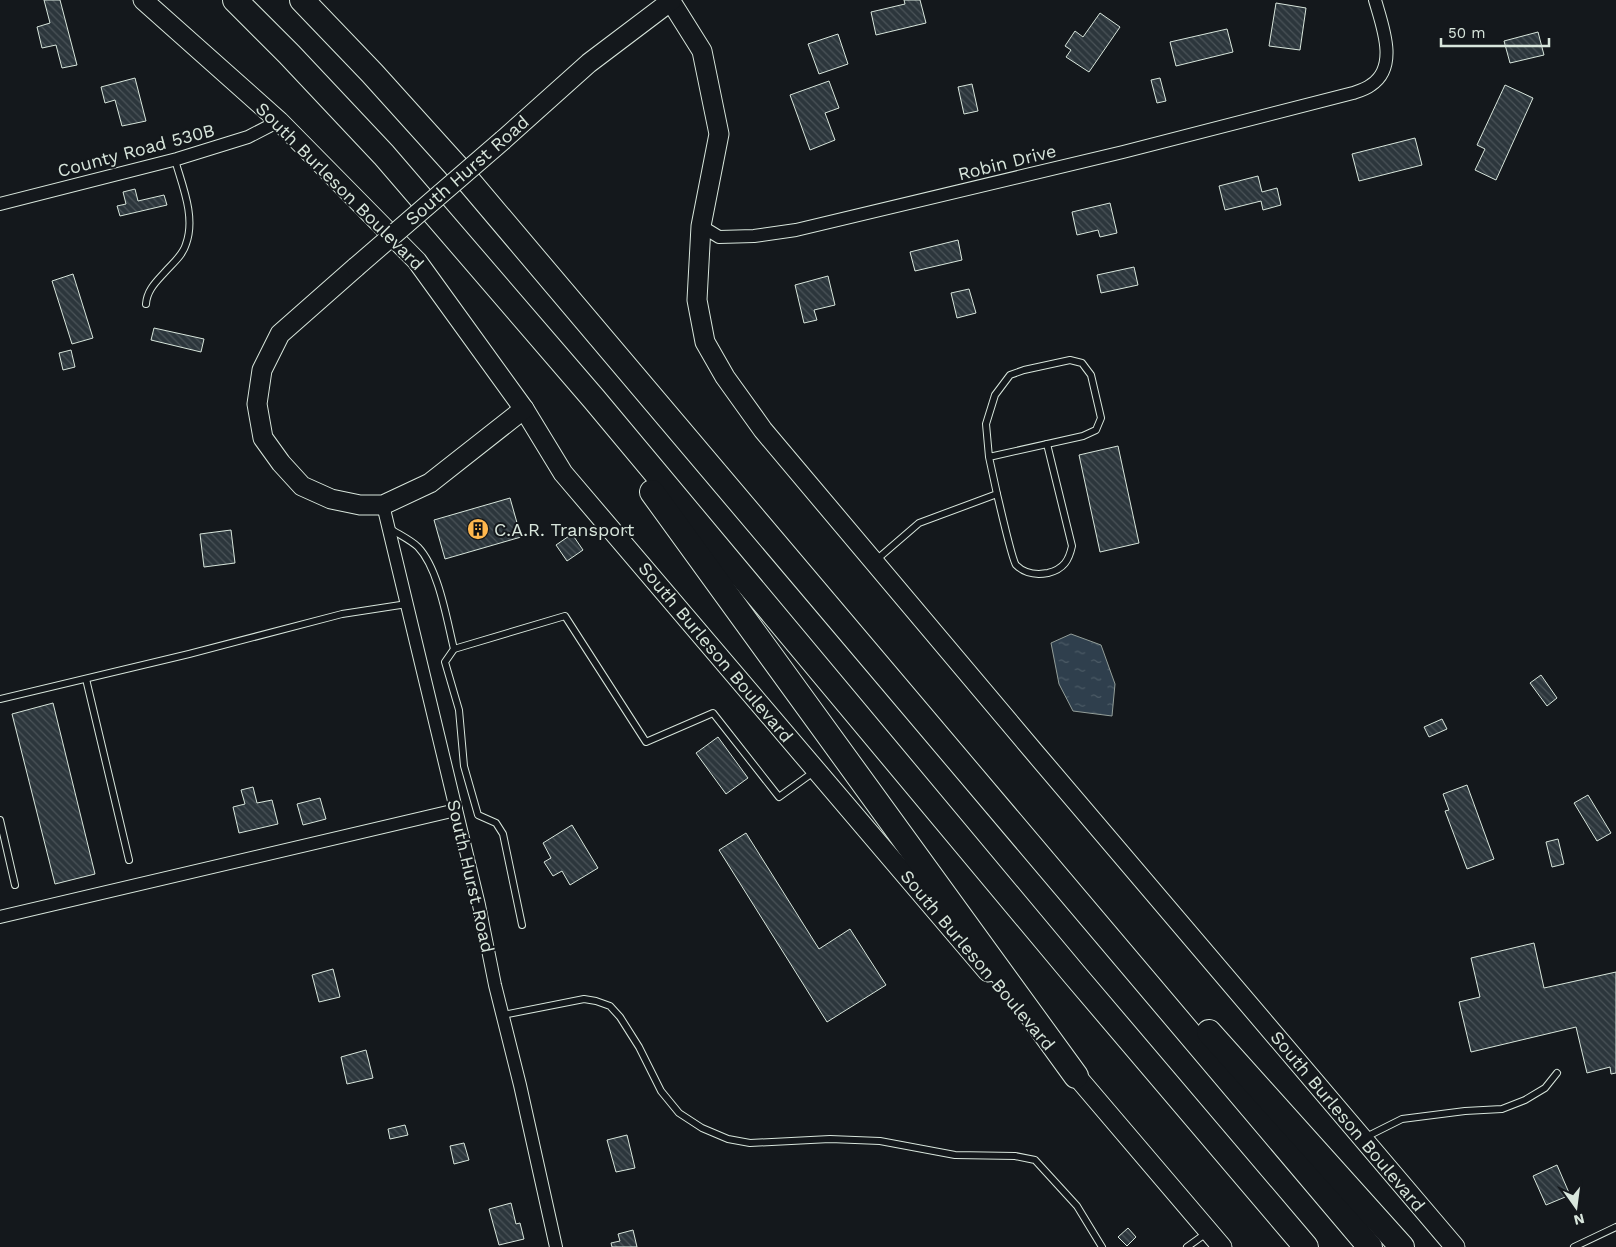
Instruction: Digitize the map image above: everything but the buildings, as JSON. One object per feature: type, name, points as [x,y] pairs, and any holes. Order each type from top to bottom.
[{"type":"highway","points":[[235,0],[289,54],[384,155],[594,399],[1074,974],[1306,1247]]},
{"type":"highway","points":[[302,0],[372,73],[455,165],[1370,1247]]},
{"type":"highway","points":[[594,399],[652,491],[1076,1076]]},
{"type":"highway","points":[[1128,961],[1169,988],[1402,1247]]},
{"type":"main road","name":"South Burleson Boulevard","points":[[143,0],[279,121],[417,261],[524,409],[563,473],[1222,1247]]},
{"type":"main road","name":"South Burleson Boulevard","points":[[671,0],[702,51],[719,134],[701,226],[697,300],[705,342],[725,377],[764,430],[874,562],[1455,1247]]},
{"type":"main road","name":"South Hurst Road","points":[[524,409],[430,483],[383,505],[360,505],[331,499],[302,486],[280,463],[263,438],[257,404],[262,370],[280,334],[503,140],[589,62],[671,0]]},
{"type":"street","name":"Robin Drive","points":[[701,226],[720,238],[754,236],[796,230],[1123,152],[1353,93],[1370,86],[1383,72],[1386,60],[1386,48],[1375,0]]},
{"type":"street","name":"County Road 530B","points":[[0,204],[175,160],[248,137],[279,121]]},
{"type":"street","name":"South Hurst Road","points":[[383,505],[479,905],[556,1247]]},
{"type":"street","points":[[0,917],[456,810]]},
{"type":"lane","points":[[146,304],[147,295],[152,286],[180,255],[187,243],[188,208],[175,160]]},
{"type":"lane","points":[[989,457],[1047,444],[1083,436],[1096,430],[1101,418],[1091,376],[1082,363],[1070,360],[1010,375],[995,395],[986,424],[989,457],[1015,564],[1025,572],[1038,575],[1055,571],[1068,560],[1072,546],[1047,444]]},
{"type":"lane","points":[[874,562],[919,523],[997,494]]},
{"type":"lane","points":[[388,527],[418,547],[429,564],[443,600],[454,649]]},
{"type":"lane","points":[[0,699],[189,654],[342,614],[407,604]]},
{"type":"lane","points":[[522,925],[503,834],[496,824],[478,815],[464,766],[459,710],[445,662],[454,649],[565,616],[646,742],[713,713],[779,797],[816,770]]},
{"type":"lane","points":[[86,679],[129,860]]},
{"type":"lane","points":[[0,820],[15,885]]},
{"type":"lane","points":[[503,1015],[584,999],[610,1006],[639,1047],[661,1091],[679,1113],[702,1128],[728,1139],[750,1143],[830,1139],[880,1141],[955,1155],[1015,1156],[1035,1160],[1077,1206],[1102,1247]]},
{"type":"lane","points":[[1363,1138],[1402,1119],[1466,1111],[1502,1109],[1525,1100],[1545,1088],[1557,1073]]},
{"type":"lane","points":[[1574,1247],[1616,1227]]},
{"type":"lane","points":[[1187,1247],[1209,1231]]},
{"type":"water","points":[[1071,634],[1101,645],[1115,684],[1112,716],[1073,711],[1059,684],[1051,643]]},
{"type":"place","name":"C.A.R. Transport","points":[[478,529]]}]
